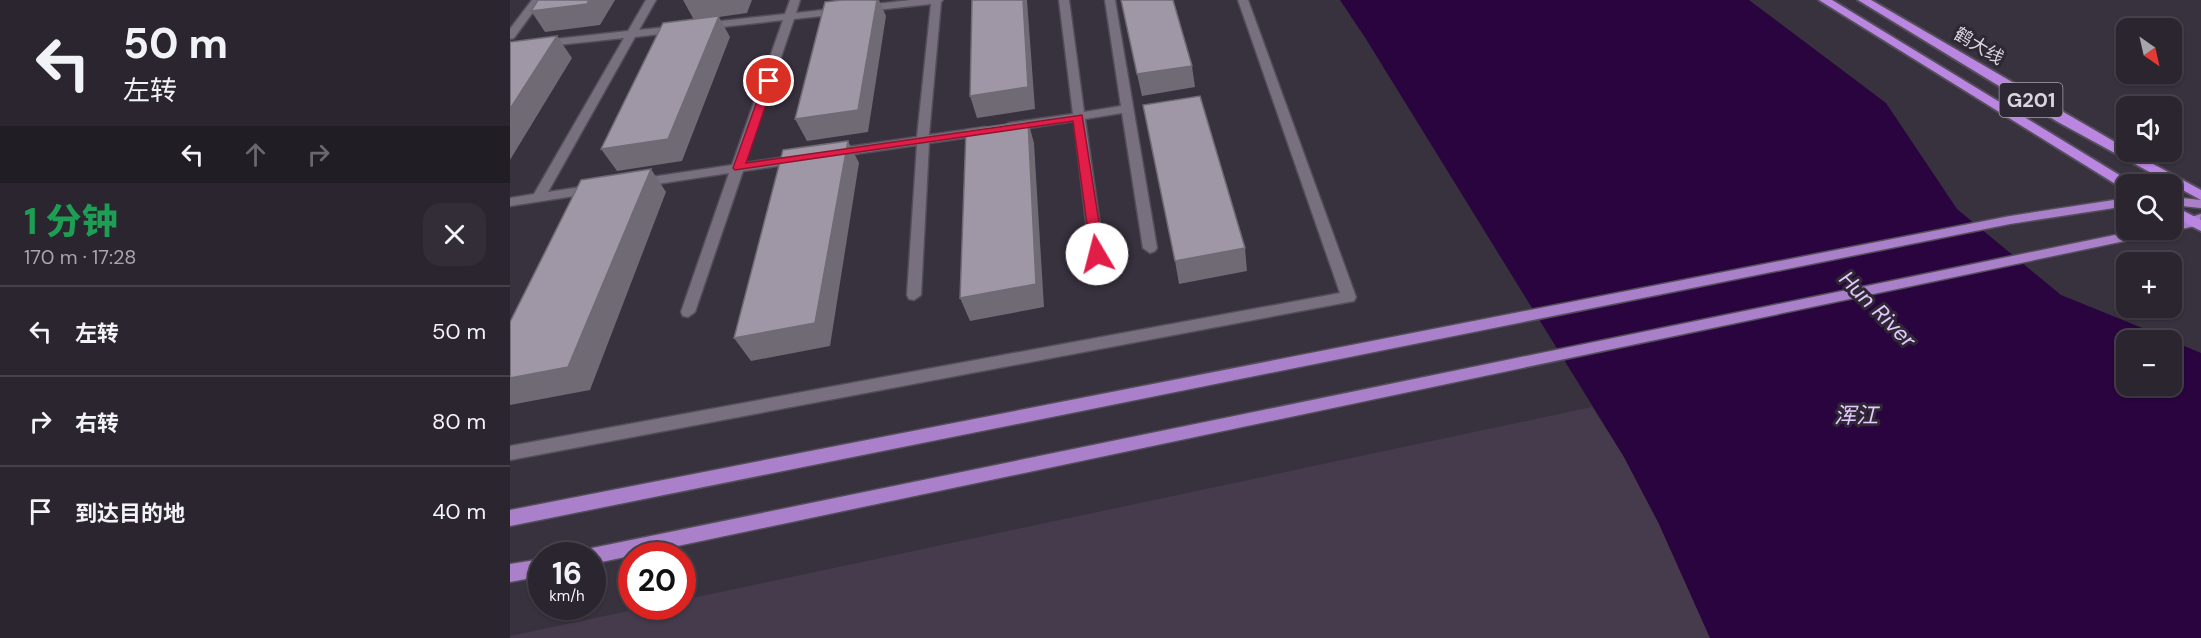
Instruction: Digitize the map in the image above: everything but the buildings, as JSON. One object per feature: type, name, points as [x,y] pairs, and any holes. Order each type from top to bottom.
[{"type":"highway","name":"鹤大线","points":[[1824,0],[2116,177]]},
{"type":"highway","name":"鹤大线","points":[[1863,0],[2063,119],[2201,196]]},
{"type":"highway","points":[[2182,214],[2199,222]]},
{"type":"main road","points":[[2182,202],[2201,204]]},
{"type":"main road","points":[[510,518],[2010,220],[2116,204]]},
{"type":"main road","points":[[2182,225],[2199,222]]},
{"type":"main road","points":[[606,553],[2116,239]]},
{"type":"main road","points":[[510,573],[528,570]]},
{"type":"street","points":[[510,36],[537,0]]},
{"type":"street","points":[[539,197],[651,0]]},
{"type":"street","points":[[688,312],[795,0]]},
{"type":"street","points":[[510,47],[936,0],[923,140],[914,295]]},
{"type":"street","points":[[1065,0],[1097,254]]},
{"type":"street","points":[[1110,0],[1150,248]]},
{"type":"street","points":[[510,453],[1349,297],[1243,0]]},
{"type":"street","points":[[510,202],[1128,109]]},
{"type":"street","points":[[567,210],[573,192]]},
{"type":"shaded area","points":[[1592,407],[1624,457],[1659,524],[1710,638],[510,638],[510,636],[586,620],[606,620],[606,616],[618,613],[618,620],[696,620],[696,597]]},
{"type":"water","name":"浑江","points":[[1340,0],[1749,0],[1886,103],[1957,209],[2061,295],[2147,330],[2116,330],[2116,396],[2182,396],[2182,345],[2201,353],[2201,638],[1710,638],[1659,524],[1624,457]]},
{"type":"route","points":[[769,81],[739,168],[1078,117],[1097,254]]},
{"type":"water label","name":"Hun River","points":[[1878,309]]}]
